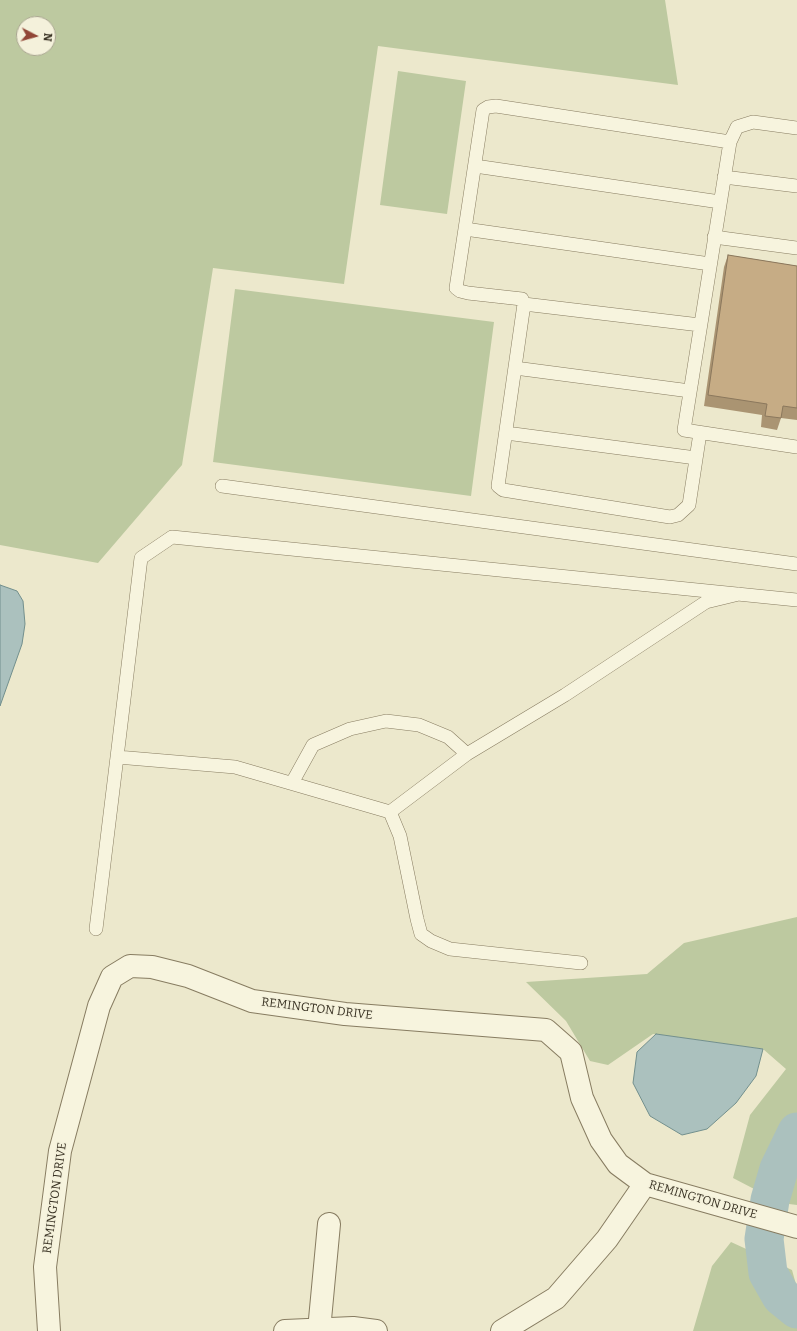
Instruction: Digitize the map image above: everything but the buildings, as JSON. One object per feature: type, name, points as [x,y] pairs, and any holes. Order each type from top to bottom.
[{"type":"street","name":"REMINGTON DRIVE","points":[[49,1331],[45,1267],[60,1151],[99,1006],[112,977],[130,966],[152,967],[188,976],[252,1001],[345,1014],[546,1030],[571,1052],[582,1098],[601,1140],[618,1164],[645,1184],[797,1228]]},
{"type":"street","points":[[502,1331],[556,1298],[607,1239],[645,1184]]},
{"type":"street","points":[[319,1330],[329,1224]]},
{"type":"street","points":[[285,1331],[353,1328],[376,1331]]},
{"type":"lane","points":[[700,433],[689,504],[678,515],[670,517],[502,490],[498,486],[524,304],[522,299],[460,292],[456,288],[483,110],[488,107],[496,106],[730,142]]},
{"type":"lane","points":[[797,128],[753,122],[737,127],[730,142],[684,430],[797,447]]},
{"type":"lane","points":[[475,166],[720,202]]},
{"type":"lane","points":[[724,176],[797,186]]},
{"type":"lane","points":[[465,229],[710,264]]},
{"type":"lane","points":[[714,237],[797,248]]},
{"type":"lane","points":[[524,304],[700,325]]},
{"type":"lane","points":[[515,368],[690,391]]},
{"type":"lane","points":[[506,433],[696,458]]},
{"type":"lane","points":[[222,486],[797,564]]},
{"type":"lane","points":[[96,929],[141,558],[172,537],[797,600]]},
{"type":"lane","points":[[390,812],[467,754],[566,695],[706,602],[738,594]]},
{"type":"lane","points":[[292,784],[313,745],[350,729],[386,721],[419,725],[448,737],[467,754]]},
{"type":"lane","points":[[117,757],[235,767],[390,812]]},
{"type":"lane","points":[[390,812],[400,836],[417,919],[422,934],[426,938],[450,949],[581,963]]},
{"type":"green space","points":[[0,0],[665,0],[678,85],[378,46],[344,284],[213,268],[182,465],[98,563],[0,545]]},
{"type":"green space","points":[[398,71],[466,81],[447,214],[380,205]]},
{"type":"green space","points":[[235,289],[494,322],[471,496],[213,462]]},
{"type":"green space","points":[[797,917],[797,1205],[781,1203],[733,1178],[750,1115],[786,1069],[763,1049],[653,1034],[608,1065],[590,1061],[566,1021],[526,982],[647,974],[684,943]]},
{"type":"green space","points":[[731,1242],[792,1270],[797,1288],[797,1331],[693,1331],[712,1266]]},
{"type":"water","points":[[0,585],[17,591],[23,601],[25,624],[22,644],[0,706]]},
{"type":"water","points":[[656,1034],[763,1049],[756,1076],[736,1103],[707,1129],[682,1135],[650,1116],[633,1083],[637,1052]]},
{"type":"waterway","points":[[797,1132],[779,1169],[770,1200],[764,1239],[768,1273],[781,1296],[797,1309]]}]
